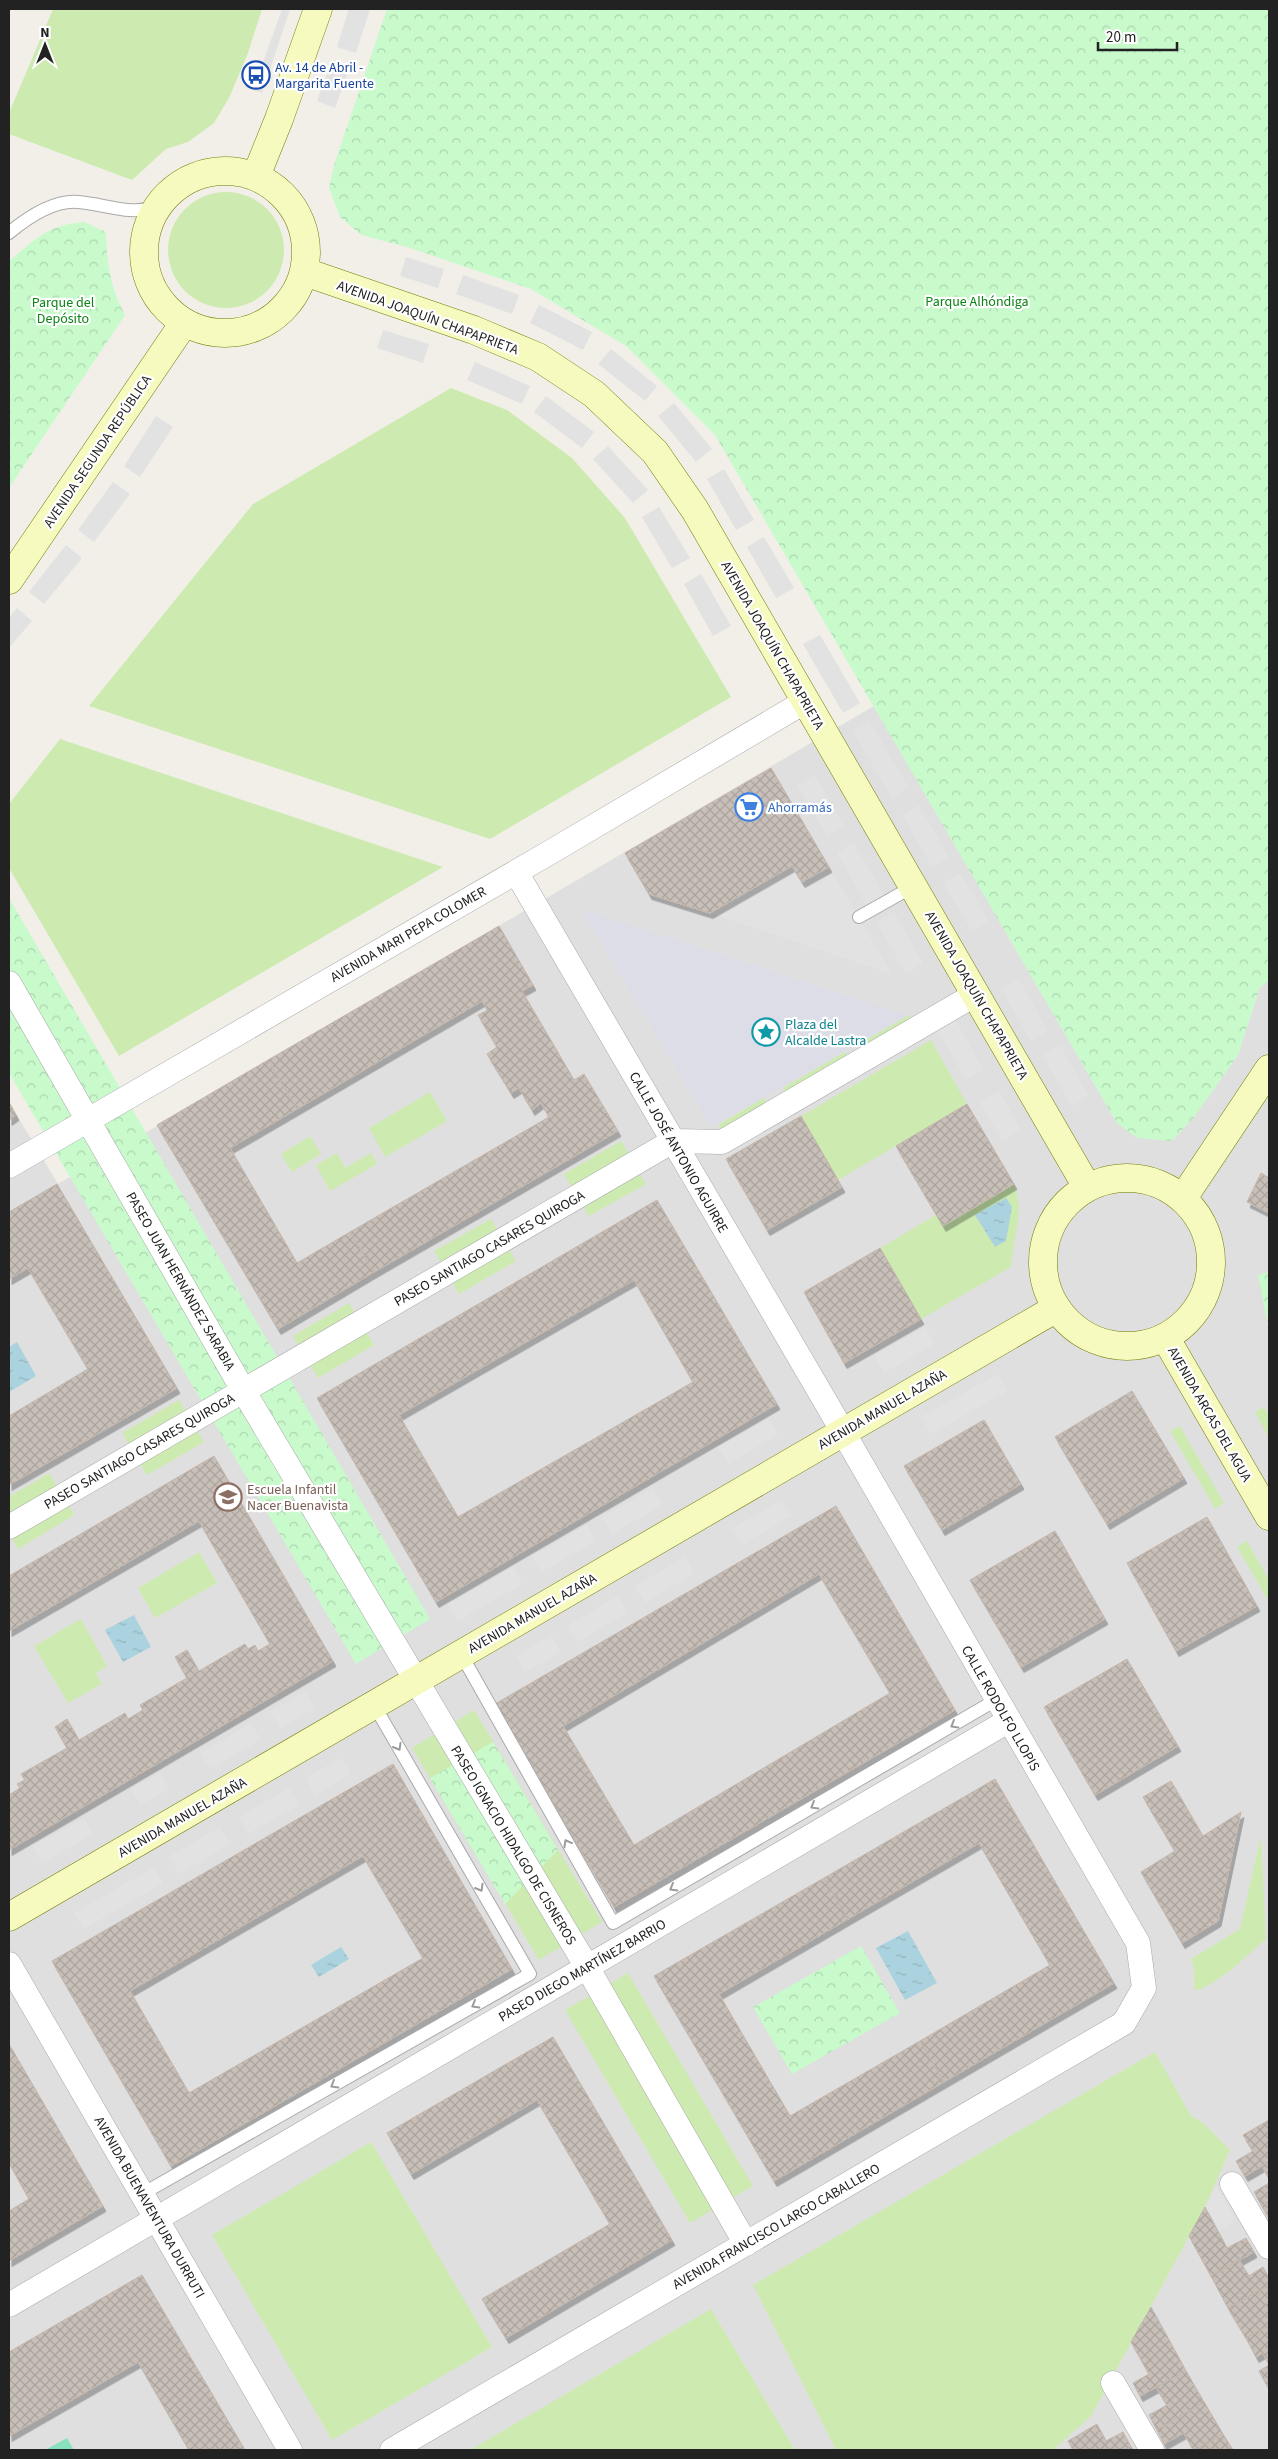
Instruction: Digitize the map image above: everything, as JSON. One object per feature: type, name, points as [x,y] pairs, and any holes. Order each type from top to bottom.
[{"type":"street","points":[[256,176],[286,102],[318,9]]},
{"type":"street","points":[[229,170],[256,176],[276,188],[292,205],[303,226],[307,249],[304,272],[295,295],[278,314],[257,327],[232,333],[207,332],[184,323],[163,305],[149,282],[143,256],[147,229],[157,207],[178,186],[202,174],[229,170]]},
{"type":"street","name":"AVENIDA JOAQUÍN CHAPAPRIETA","points":[[304,272],[474,330],[538,357],[594,394],[655,452],[695,510],[1087,1187]]},
{"type":"street","name":"AVENIDA SEGUNDA REPÚBLICA","points":[[9,580],[184,323]]},
{"type":"street","name":"AVENIDA MARI PEPA COLOMER","points":[[9,1166],[516,872],[806,701]]},
{"type":"street","name":"CALLE JOSÉ ANTONIO AGUIRRE","points":[[516,872],[843,1432]]},
{"type":"street","name":"PASEO JUAN HERNÁNDEZ SARABIA","points":[[9,983],[242,1390],[416,1680]]},
{"type":"street","name":"PASEO SANTIAGO CASARES QUIROGA","points":[[9,1527],[242,1390],[673,1142],[722,1142],[976,994]]},
{"type":"street","points":[[1183,1198],[1269,1069]]},
{"type":"street","points":[[1136,1178],[1161,1184],[1183,1198],[1201,1219],[1210,1245],[1211,1272],[1203,1299],[1187,1321],[1165,1337],[1142,1345],[1118,1346],[1095,1340],[1074,1328],[1055,1309],[1046,1285],[1043,1258],[1049,1230],[1063,1207],[1087,1187],[1109,1179],[1136,1178]]},
{"type":"street","name":"AVENIDA MANUEL AZAÑA","points":[[9,1917],[1055,1309]]},
{"type":"street","name":"AVENIDA ARCAS DEL AGUA","points":[[1165,1337],[1269,1516]]},
{"type":"street","name":"CALLE RODOLFO LLOPIS","points":[[843,1432],[1008,1721],[1138,1943],[1144,1988]]},
{"type":"street","name":"PASEO IGNACIO HIDALGO DE CISNEROS","points":[[416,1680],[587,1967],[746,2244]]},
{"type":"street","name":"PASEO DIEGO MARTÍNEZ BARRIO","points":[[9,2305],[1008,1721]]},
{"type":"street","name":"AVENIDA BUENAVENTURA DURRUTI","points":[[9,1964],[290,2450]]},
{"type":"street","name":"AVENIDA FRANCISCO LARGO CABALLERO","points":[[392,2450],[1124,2023],[1144,1988]]},
{"type":"street","points":[[1232,2184],[1269,2248]]},
{"type":"street","points":[[1113,2383],[1152,2450]]},
{"type":"lane","points":[[9,233],[36,213],[60,204],[76,202],[124,210],[148,210],[157,207]]},
{"type":"lane","points":[[859,917],[914,886]]},
{"type":"lane","points":[[461,1654],[613,1923],[996,1700]]},
{"type":"lane","points":[[142,2194],[530,1974],[374,1705]]},
{"type":"shaded area","points":[[282,9],[290,9],[262,93],[253,90]]},
{"type":"shaded area","points":[[349,9],[370,9],[356,53],[337,47]]},
{"type":"shaded area","points":[[330,65],[348,72],[335,108],[317,101]]},
{"type":"shaded area","points":[[406,257],[444,269],[438,288],[400,276]]},
{"type":"shaded area","points":[[463,275],[519,295],[512,314],[456,294]]},
{"type":"shaded area","points":[[539,305],[592,332],[583,350],[530,323]]},
{"type":"shaded area","points":[[383,330],[429,344],[423,363],[377,348]]},
{"type":"shaded area","points":[[611,349],[657,386],[645,401],[598,364]]},
{"type":"shaded area","points":[[475,362],[530,386],[522,404],[467,380]]},
{"type":"shaded area","points":[[546,396],[594,432],[582,448],[534,412]]},
{"type":"shaded area","points":[[674,403],[712,449],[696,462],[658,416]]},
{"type":"shaded area","points":[[156,416],[173,427],[140,477],[124,466]]},
{"type":"shaded area","points":[[608,446],[648,490],[633,503],[593,459]]},
{"type":"shaded area","points":[[724,469],[754,520],[736,530],[707,479]]},
{"type":"shaded area","points":[[113,482],[130,494],[94,542],[78,530]]},
{"type":"shaded area","points":[[659,507],[690,558],[672,568],[642,517]]},
{"type":"shaded area","points":[[764,537],[794,588],[776,598],[747,547]]},
{"type":"shaded area","points":[[66,545],[82,558],[44,604],[29,592]]},
{"type":"shaded area","points":[[701,574],[731,626],[713,636],[684,584]]},
{"type":"shaded area","points":[[17,608],[32,621],[9,648],[9,618]]},
{"type":"shaded area","points":[[820,635],[860,703],[843,713],[803,644]]},
{"type":"shaded area","points":[[874,706],[1117,1123],[1238,1055],[1260,987],[1269,981],[1269,2450],[9,2450],[9,1102],[58,1184]]},
{"type":"shaded area","points":[[869,720],[909,788],[892,798],[852,730]]},
{"type":"shaded area","points":[[815,775],[844,826],[827,836],[797,785]]},
{"type":"shaded area","points":[[919,805],[949,857],[932,867],[902,815]]},
{"type":"shaded area","points":[[854,843],[884,895],[866,905],[837,853]]},
{"type":"shaded area","points":[[792,866],[802,882],[829,867],[892,974],[710,913]]},
{"type":"shaded area","points":[[960,873],[989,921],[972,931],[943,883]]},
{"type":"shaded area","name":"Plaza del Alcalde Lastra","points":[[581,909],[885,1008],[908,1015],[711,1127]]},
{"type":"shaded area","points":[[894,912],[923,963],[906,973],[876,922]]},
{"type":"shaded area","points":[[1019,979],[1048,1031],[1031,1041],[1001,989]]},
{"type":"shaded area","points":[[954,1018],[983,1069],[966,1079],[936,1028]]},
{"type":"shaded area","points":[[1060,1045],[1089,1096],[1072,1106],[1042,1055]]},
{"type":"shaded area","points":[[999,1091],[1021,1130],[1002,1141],[980,1102]]},
{"type":"shaded area","points":[[925,1327],[935,1344],[884,1373],[874,1356]]},
{"type":"shaded area","points":[[998,1374],[1008,1391],[931,1434],[921,1417]]},
{"type":"shaded area","points":[[769,1418],[778,1435],[728,1464],[718,1447]]},
{"type":"shaded area","points":[[653,1488],[662,1505],[612,1534],[602,1517]]},
{"type":"shaded area","points":[[782,1500],[792,1516],[742,1545],[731,1529]]},
{"type":"shaded area","points":[[587,1525],[596,1542],[541,1572],[532,1556]]},
{"type":"shaded area","points":[[685,1557],[695,1573],[645,1603],[635,1586]]},
{"type":"shaded area","points":[[513,1567],[522,1584],[458,1621],[448,1604]]},
{"type":"shaded area","points":[[618,1596],[627,1613],[577,1642],[567,1626]]},
{"type":"shaded area","points":[[551,1635],[561,1652],[525,1672],[516,1656]]},
{"type":"shaded area","points":[[305,1691],[315,1708],[280,1729],[270,1712]]},
{"type":"shaded area","points":[[251,1723],[261,1740],[210,1769],[201,1753]]},
{"type":"shaded area","points":[[341,1758],[351,1774],[315,1795],[306,1778]]},
{"type":"shaded area","points":[[160,1773],[169,1789],[140,1805],[131,1789]]},
{"type":"shaded area","points":[[289,1788],[299,1805],[248,1834],[239,1817]]},
{"type":"shaded area","points":[[84,1818],[93,1834],[42,1863],[33,1846]]},
{"type":"shaded area","points":[[220,1827],[230,1844],[180,1874],[169,1857]]},
{"type":"shaded area","points":[[154,1867],[163,1883],[84,1929],[74,1913]]},
{"type":"shaded area","points":[[1216,2186],[1236,2220],[1218,2231],[1205,2207]]},
{"type":"green space","points":[[53,9],[262,9],[248,53],[229,98],[214,123],[188,142],[166,149],[132,180],[9,134],[9,113]]},
{"type":"green space","name":"Parque Alhóndiga","points":[[387,9],[1269,9],[1269,981],[1260,987],[1238,1055],[1195,1116],[1172,1141],[1137,1138],[1117,1123],[715,435],[626,346],[531,289],[407,247],[361,235],[340,217],[329,188],[335,162]]},
{"type":"green space","points":[[226,192],[248,197],[267,209],[279,228],[284,250],[279,272],[267,291],[248,303],[226,308],[204,303],[185,291],[173,272],[168,250],[173,228],[185,209],[204,197]]},
{"type":"green space","name":"Parque del Depósito","points":[[84,222],[106,232],[110,275],[125,315],[9,488],[9,261],[43,234],[60,226]]},
{"type":"green space","points":[[451,388],[507,410],[572,458],[625,518],[731,697],[490,839],[89,706],[253,504]]},
{"type":"green space","points":[[60,739],[443,867],[119,1056],[9,868],[9,804]]},
{"type":"green space","points":[[9,898],[430,1619],[356,1664],[9,1073]]},
{"type":"green space","points":[[909,1015],[916,1028],[870,1055],[863,1042]]},
{"type":"green space","points":[[931,1040],[967,1104],[838,1180],[801,1116]]},
{"type":"green space","points":[[845,1052],[852,1065],[791,1101],[783,1088]]},
{"type":"green space","points":[[430,1092],[447,1121],[385,1157],[369,1128]]},
{"type":"green space","points":[[764,1098],[772,1112],[726,1138],[718,1125]]},
{"type":"green space","points":[[310,1136],[321,1154],[292,1172],[281,1154]]},
{"type":"green space","points":[[621,1141],[646,1184],[589,1216],[564,1174]]},
{"type":"green space","points":[[337,1153],[345,1168],[371,1153],[377,1164],[330,1191],[316,1165]]},
{"type":"green space","points":[[1014,1184],[1017,1195],[1018,1216],[1011,1267],[921,1319],[880,1248],[936,1215],[943,1225]]},
{"type":"green space","points":[[491,1219],[516,1261],[459,1294],[434,1251]]},
{"type":"green space","points":[[1269,1272],[1269,1331],[1258,1275]]},
{"type":"green space","points":[[349,1303],[374,1345],[318,1378],[293,1336]]},
{"type":"green space","points":[[179,1400],[204,1442],[147,1475],[122,1433]]},
{"type":"green space","points":[[1264,1407],[1269,1416],[1269,1438],[1255,1412]]},
{"type":"green space","points":[[1180,1426],[1224,1503],[1215,1509],[1170,1431]]},
{"type":"green space","points":[[49,1473],[74,1515],[18,1549],[9,1533],[9,1497]]},
{"type":"green space","points":[[1247,1541],[1269,1580],[1269,1602],[1237,1547]]},
{"type":"green space","points":[[199,1552],[217,1583],[155,1618],[138,1588]]},
{"type":"green space","points":[[81,1619],[107,1666],[96,1673],[102,1684],[68,1703],[34,1646]]},
{"type":"green space","points":[[474,1710],[602,1922],[539,1960],[412,1748]]},
{"type":"green space","points":[[493,1742],[558,1850],[505,1904],[430,1778]]},
{"type":"green space","points":[[1261,1836],[1266,1939],[1221,1977],[1201,1989],[1194,1990],[1194,1969],[1191,1959],[1240,1929]]},
{"type":"green space","points":[[861,1946],[900,2013],[792,2074],[753,2007]]},
{"type":"green space","points":[[628,1973],[753,2186],[690,2223],[565,2010]]},
{"type":"green space","points":[[1155,2052],[1191,2116],[1202,2122],[1230,2150],[1205,2207],[1091,2416],[1053,2450],[836,2450],[753,2285]]},
{"type":"green space","points":[[371,2142],[492,2347],[332,2440],[212,2235]]},
{"type":"green space","points":[[711,2309],[795,2450],[470,2450]]},
{"type":"green space","points":[[67,2438],[74,2450],[45,2450]]},
{"type":"water","points":[[1006,1198],[1012,1207],[1006,1241],[995,1247],[975,1215]]},
{"type":"water","points":[[17,1342],[36,1376],[9,1392],[9,1347]]},
{"type":"water","points":[[134,1615],[151,1647],[123,1662],[105,1630]]},
{"type":"water","points":[[908,1931],[937,1983],[905,2000],[876,1948]]},
{"type":"water","points":[[341,1947],[349,1959],[319,1977],[311,1965]]},
{"type":"building","name":"Ahorramás","points":[[771,768],[829,867],[802,882],[792,866],[710,913],[649,894],[625,853]]},
{"type":"building","points":[[499,926],[533,985],[522,991],[574,1080],[584,1074],[618,1131],[374,1272],[350,1232],[549,1117],[541,1103],[532,1110],[519,1088],[511,1093],[487,1054],[497,1047],[478,1015],[488,1010],[482,1001],[297,1109],[268,1060]]},
{"type":"building","points":[[268,1060],[297,1109],[230,1148],[297,1263],[350,1232],[374,1272],[278,1329],[157,1125]]},
{"type":"building","points":[[9,1102],[16,1115],[9,1120]]},
{"type":"building","points":[[967,1104],[1014,1184],[943,1226],[896,1146]]},
{"type":"building","points":[[801,1116],[842,1187],[767,1230],[726,1159]]},
{"type":"building","points":[[1261,1173],[1269,1178],[1269,1213],[1247,1202]]},
{"type":"building","points":[[57,1184],[177,1388],[9,1485],[9,1416],[88,1369],[28,1268],[9,1279],[9,1212]]},
{"type":"building","points":[[657,1200],[777,1404],[436,1602],[317,1398]],"holes":[[[634,1280],[693,1382],[458,1517],[399,1415]]]},
{"type":"building","points":[[880,1248],[921,1319],[844,1363],[804,1292]]},
{"type":"building","points":[[1132,1391],[1184,1478],[1107,1524],[1055,1437]]},
{"type":"building","points":[[984,1420],[1021,1484],[942,1530],[904,1466]]},
{"type":"building","points":[[214,1456],[333,1661],[9,1850],[9,1795],[20,1788],[17,1784],[25,1780],[21,1774],[67,1748],[55,1727],[67,1719],[79,1740],[125,1713],[128,1719],[143,1710],[140,1705],[187,1678],[175,1657],[187,1650],[199,1671],[245,1644],[248,1649],[255,1645],[258,1651],[270,1644],[199,1521],[9,1631],[9,1576]]},
{"type":"building","points":[[836,1506],[955,1710],[614,1907],[495,1704]],"holes":[[[819,1574],[890,1693],[634,1845],[563,1726]]]},
{"type":"building","points":[[1207,1517],[1257,1606],[1176,1651],[1127,1563]]},
{"type":"building","points":[[1055,1531],[1105,1619],[1021,1667],[970,1580]]},
{"type":"building","points":[[1127,1659],[1178,1746],[1095,1795],[1044,1707]]},
{"type":"building","points":[[393,1764],[512,1969],[171,2166],[52,1961]],"holes":[[[363,1856],[423,1958],[189,2093],[130,1991]]]},
{"type":"building","points":[[995,1779],[1114,1983],[944,2082],[920,2041],[1050,1965],[979,1843],[848,1919],[824,1878]]},
{"type":"building","points":[[1171,1781],[1203,1836],[1241,1812],[1218,1921],[1182,1943],[1141,1872],[1175,1851],[1143,1797]]},
{"type":"building","points":[[824,1878],[848,1919],[719,1994],[790,2116],[920,2041],[944,2082],[774,2181],[654,1976]]},
{"type":"building","points":[[553,2037],[672,2240],[506,2338],[482,2299],[610,2224],[537,2100],[411,2174],[387,2133]]},
{"type":"building","points":[[9,2044],[103,2206],[9,2261],[9,2211],[29,2199],[9,2163]]},
{"type":"building","points":[[1269,2120],[1269,2162],[1245,2176],[1236,2161],[1253,2151],[1243,2135]]},
{"type":"building","points":[[1269,2162],[1269,2179],[1262,2166]]},
{"type":"building","points":[[1269,2183],[1269,2202],[1262,2206],[1254,2192]]},
{"type":"building","points":[[1269,2202],[1269,2219],[1262,2206]]},
{"type":"building","points":[[1205,2207],[1227,2248],[1246,2238],[1254,2252],[1211,2276],[1189,2236]]},
{"type":"building","points":[[1239,2260],[1249,2276],[1263,2267],[1269,2278],[1269,2285],[1228,2308],[1211,2276]]},
{"type":"building","points":[[142,2275],[245,2450],[189,2450],[138,2362],[9,2436],[9,2352]]},
{"type":"building","points":[[1269,2285],[1269,2302],[1265,2304],[1269,2312],[1269,2325],[1246,2338],[1228,2308]]},
{"type":"building","points":[[1151,2307],[1186,2371],[1140,2396],[1133,2383],[1149,2374],[1131,2342]]},
{"type":"building","points":[[1269,2325],[1269,2365],[1263,2353],[1256,2357],[1246,2338]]},
{"type":"building","points":[[1269,2365],[1269,2389],[1259,2371]]},
{"type":"building","points":[[1186,2371],[1204,2402],[1157,2430],[1149,2415],[1167,2405],[1156,2387]]},
{"type":"building","points":[[1204,2402],[1223,2434],[1195,2450],[1193,2450],[1184,2433],[1164,2444],[1157,2430]]},
{"type":"building","points":[[1097,2424],[1106,2441],[1123,2432],[1131,2447],[1126,2450],[1073,2450],[1068,2441]]},
{"type":"building","points":[[1223,2434],[1233,2450],[1195,2450]]},
{"type":"place","name":"Av. 14 de Abril - Margarita Fuente","points":[[256,75]]},
{"type":"place","name":"Ahorramás","points":[[749,807]]},
{"type":"place","name":"Plaza del Alcalde Lastra","points":[[766,1032]]},
{"type":"place","name":"Escuela Infantil Nacer Buenavista","points":[[228,1497]]}]
